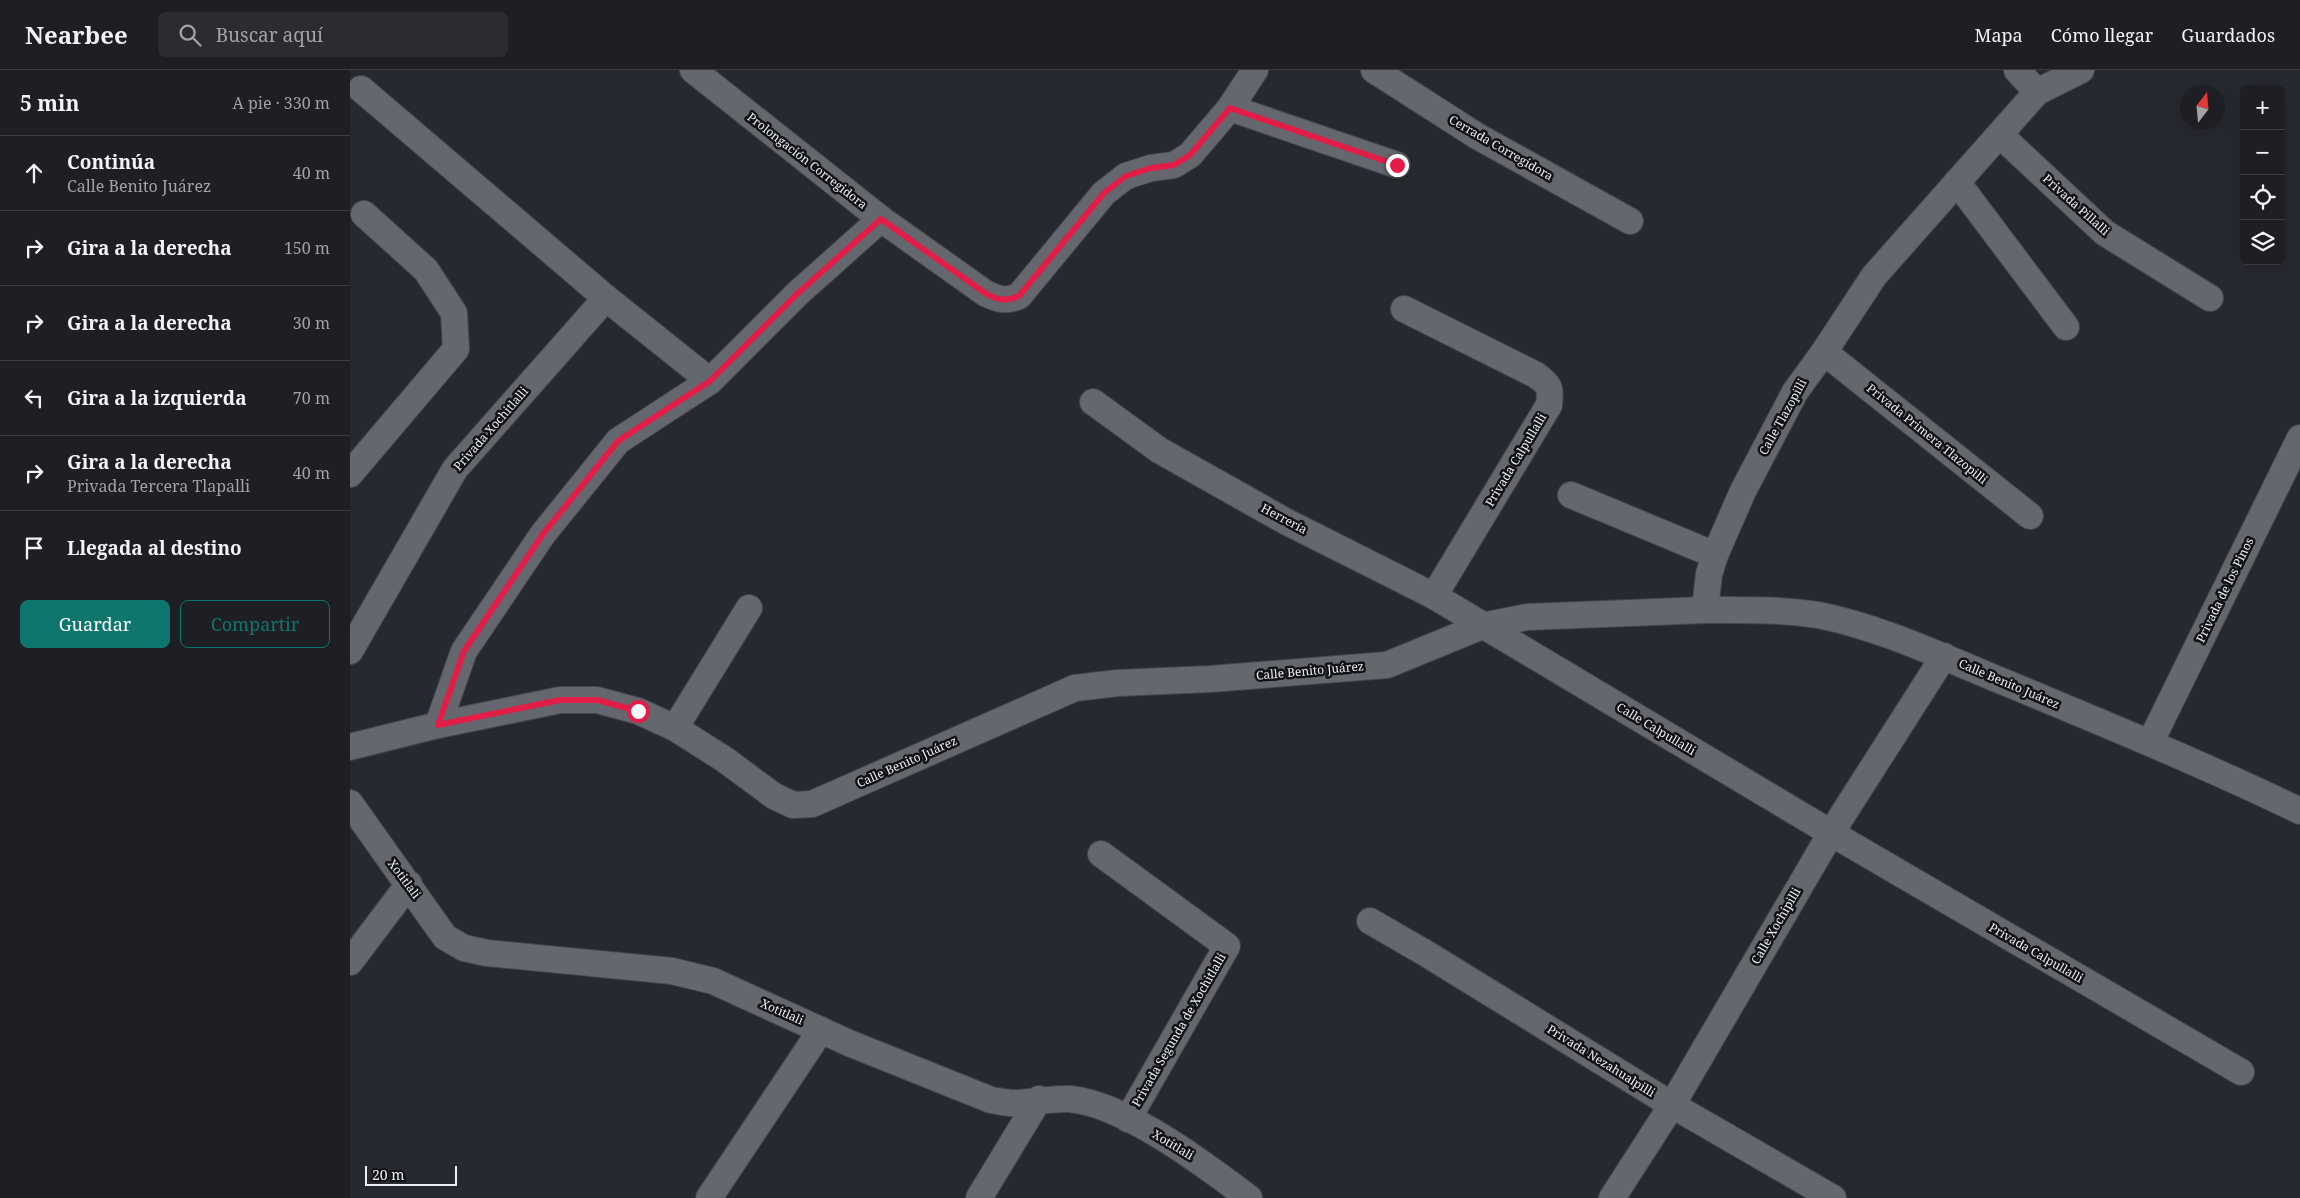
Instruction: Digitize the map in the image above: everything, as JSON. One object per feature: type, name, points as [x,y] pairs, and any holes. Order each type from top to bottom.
[{"type":"street","name":"Prolongación Corregidora","points":[[693,70],[881,219],[985,293],[996,299],[1009,301],[1019,296],[1104,193],[1126,176],[1151,168],[1174,165],[1190,155],[1230,108],[1255,70]]},
{"type":"street","name":"Cerrada Corregidora","points":[[1374,70],[1477,136],[1630,221]]},
{"type":"street","points":[[2017,70],[2037,92]]},
{"type":"street","name":"Calle Tlazopilli","points":[[1704,610],[1709,574],[1715,555],[1743,491],[1795,392],[1874,276],[2037,92],[2081,70]]},
{"type":"street","points":[[362,89],[606,298],[710,381]]},
{"type":"street","points":[[1230,108],[1397,165]]},
{"type":"street","name":"Privada Pillalli","points":[[2000,135],[2105,233],[2210,298]]},
{"type":"street","points":[[1957,182],[2066,327]]},
{"type":"street","points":[[350,474],[456,349],[454,313],[426,270],[364,214]]},
{"type":"street","points":[[438,725],[464,651],[543,534],[618,441],[710,381],[797,294],[881,219]]},
{"type":"street","name":"Privada Xochitlalli","points":[[350,651],[454,469],[606,298]]},
{"type":"street","name":"Privada Calpullalli","points":[[1404,309],[1536,375],[1547,383],[1550,393],[1549,405],[1434,596]]},
{"type":"street","name":"Privada Primera Tlazopilli","points":[[1824,352],[2030,516]]},
{"type":"street","name":"Herrería","points":[[1094,402],[1159,450],[1285,520],[1434,596],[1482,626]]},
{"type":"street","name":"Privada de los Pinos","points":[[2150,743],[2300,438]]},
{"type":"street","points":[[1570,495],[1715,555]]},
{"type":"street","points":[[675,728],[749,608]]},
{"type":"street","points":[[1482,626],[1527,617],[1704,610]]},
{"type":"street","name":"Calle Benito Juárez","points":[[1704,610],[1774,611],[1817,615],[1866,627],[1944,656],[2150,743],[2225,775],[2300,811]]},
{"type":"street","name":"Calle Benito Juárez","points":[[350,747],[438,725],[560,700],[597,700],[638,711],[675,728],[724,759],[774,796],[793,806],[812,804],[1075,688],[1118,683],[1210,680],[1387,664],[1482,626]]},
{"type":"street","name":"Calle Calpullalli","points":[[1482,626],[1830,833]]},
{"type":"street","name":"Calle Xochipilli","points":[[1612,1198],[1672,1105],[1830,833],[1944,656]]},
{"type":"street","name":"Xotitlali","points":[[350,803],[381,850],[409,884],[445,937],[464,948],[487,953],[672,971],[713,981],[821,1030],[991,1100],[1013,1103],[1071,1099],[1101,1107],[1128,1119],[1199,1161],[1249,1198]]},
{"type":"street","name":"Privada Calpullalli","points":[[1830,833],[2241,1072]]},
{"type":"street","name":"Privada Segunda de Xochitlalli","points":[[1101,854],[1227,946],[1128,1119]]},
{"type":"street","points":[[350,962],[409,884]]},
{"type":"street","name":"Privada Nezahualpilli","points":[[1370,921],[1672,1105],[1833,1198]]},
{"type":"street","points":[[709,1198],[821,1030]]},
{"type":"street","points":[[979,1198],[1039,1100]]},
{"type":"route","points":[[638,711],[597,700],[560,700],[438,725],[464,651],[543,534],[618,441],[710,381],[797,294],[881,219],[985,293],[996,299],[1009,301],[1019,296],[1104,193],[1126,176],[1151,168],[1174,165],[1190,155],[1230,108],[1397,165]]}]
